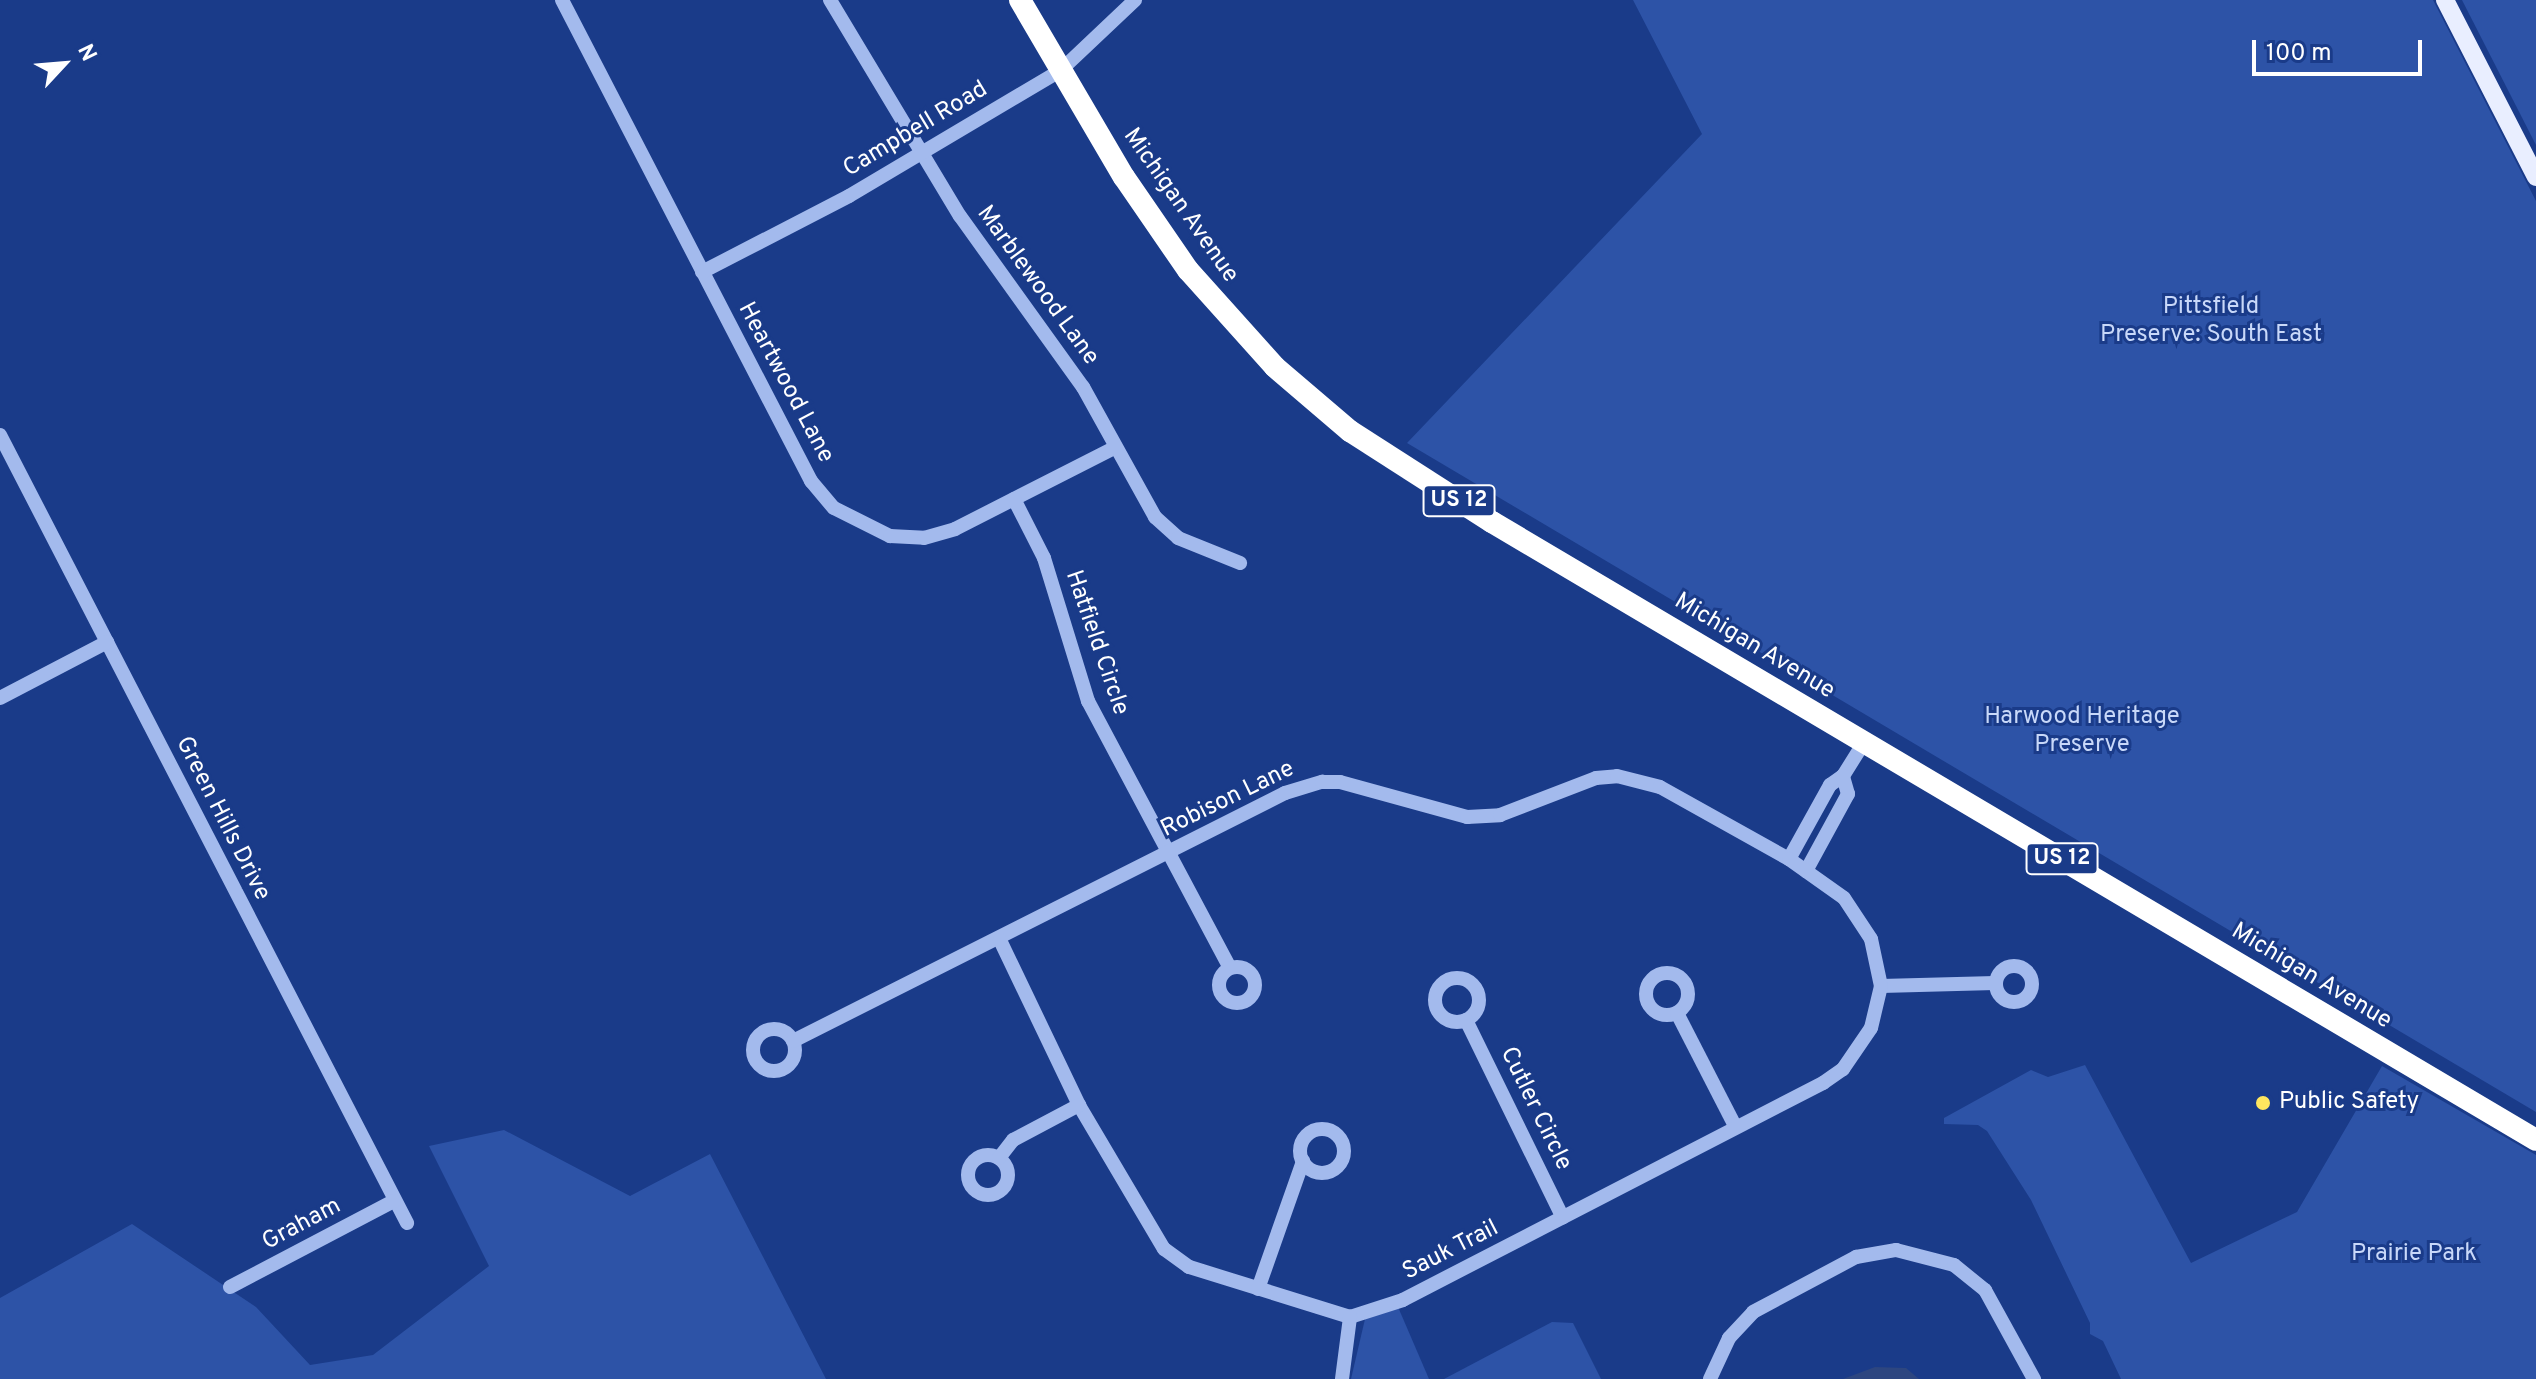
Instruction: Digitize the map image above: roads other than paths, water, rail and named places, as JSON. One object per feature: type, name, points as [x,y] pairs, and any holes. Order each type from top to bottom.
[{"type":"highway","name":"US 12","points":[[1020,0],[1061,70]]},
{"type":"highway","name":"Michigan Avenue","points":[[1061,70],[1124,177],[1188,270],[1242,333],[1321,407],[1397,464],[2536,1140]]},
{"type":"main road","points":[[2445,0],[2536,177]]},
{"type":"street","name":"Heartwood Lane","points":[[562,0],[811,481],[834,508],[890,536],[924,538],[955,529],[1114,448]]},
{"type":"street","name":"Marblewood Lane","points":[[830,0],[920,153],[1056,346],[1155,517],[1178,538],[1240,563]]},
{"type":"street","name":"Campbell Road","points":[[702,272],[920,153],[1061,70],[1135,0]]},
{"type":"street","name":"Green Hills Drive","points":[[0,435],[407,1223]]},
{"type":"street","name":"Hatfield Circle","points":[[1014,499],[1044,558],[1088,701],[1166,854],[1230,968]]},
{"type":"street","points":[[0,698],[107,642]]},
{"type":"street","points":[[1789,859],[1830,785],[1843,776],[1864,743]]},
{"type":"street","name":"Robison Lane","points":[[793,1041],[1000,940],[1285,793],[1322,782],[1340,782],[1467,817],[1500,815],[1596,778],[1617,776],[1660,787],[1789,859]]},
{"type":"street","points":[[1806,871],[1848,794],[1843,776]]},
{"type":"street","name":"Sauk Trail","points":[[1350,1317],[1403,1300],[1843,1069],[1871,1028],[1881,986],[1861,918],[1789,859]]},
{"type":"street","points":[[1000,940],[1079,1105],[1164,1249],[1189,1267],[1350,1317],[1342,1379]]},
{"type":"street","points":[[1881,986],[1995,983]]},
{"type":"street","points":[[1677,1013],[1735,1126]]},
{"type":"street","name":"Cutler Circle","points":[[1466,1020],[1563,1218]]},
{"type":"street","points":[[999,1158],[1013,1140],[1079,1105]]},
{"type":"street","points":[[1258,1289],[1303,1161]]},
{"type":"street","name":"Graham","points":[[230,1287],[394,1201]]},
{"type":"street","points":[[1710,1379],[1729,1338],[1753,1312],[1781,1294],[1856,1257],[1896,1250],[1924,1254],[1954,1265],[1985,1290],[2034,1379]]},
{"type":"place","name":"Public Safety","points":[[2263,1103]]},
{"type":"park label","name":"Pittsfield Preserve: South East","points":[[2211,322]]},
{"type":"park label","name":"Harwood Heritage Preserve","points":[[2082,732]]},
{"type":"park label","name":"Prairie Park","points":[[2414,1255]]}]
